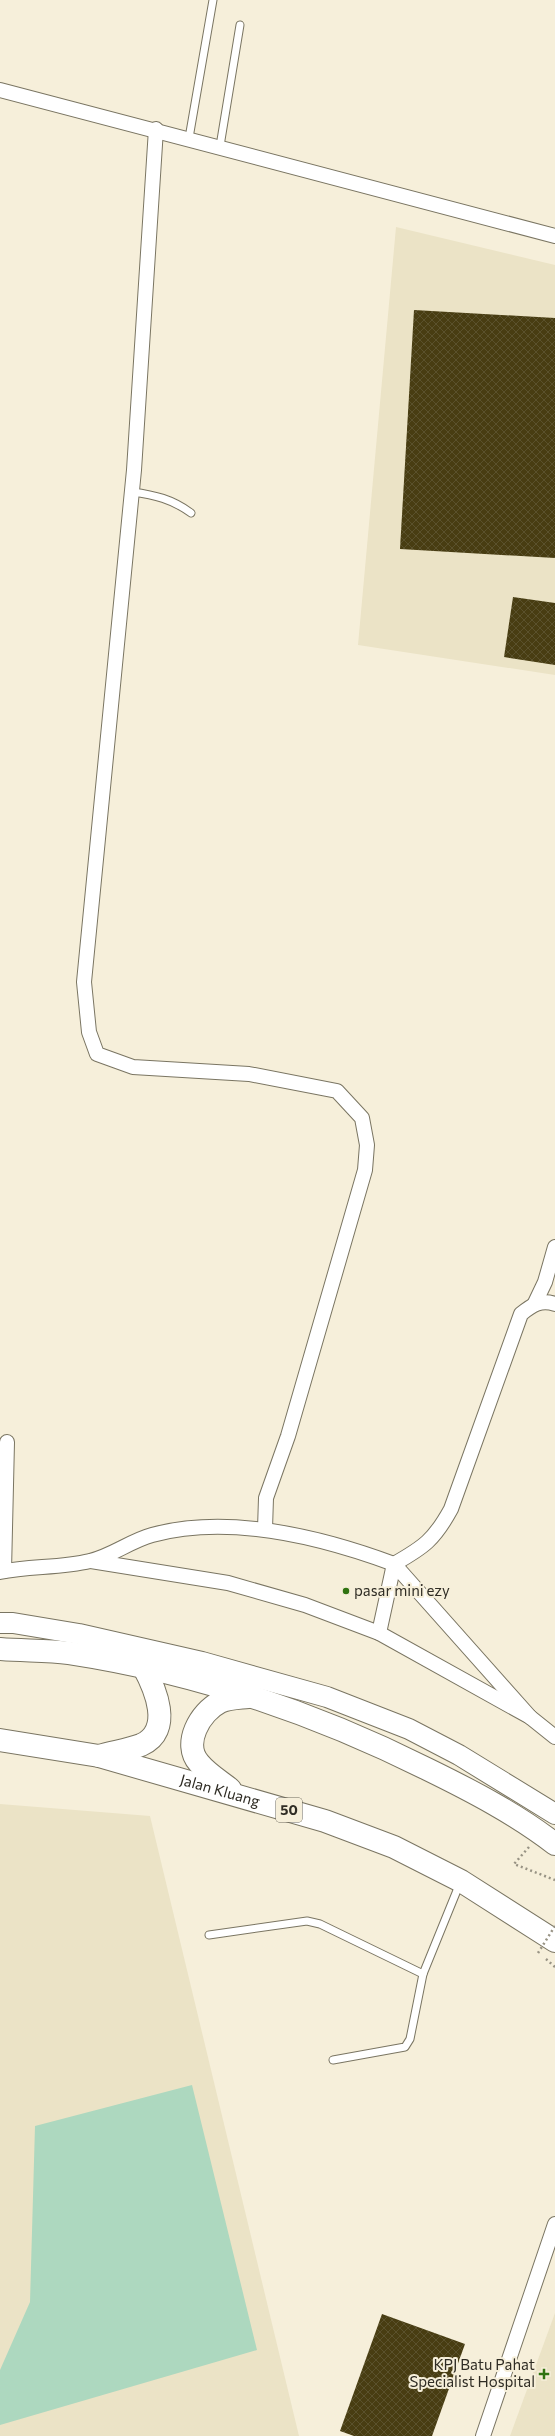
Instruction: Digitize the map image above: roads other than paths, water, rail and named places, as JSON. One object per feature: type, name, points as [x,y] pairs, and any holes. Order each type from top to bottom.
[{"type":"highway","points":[[0,1649],[68,1653],[143,1666],[251,1696],[360,1736],[480,1795],[548,1838]]},
{"type":"highway","points":[[99,1756],[142,1744],[156,1731],[160,1711],[155,1689],[143,1666]]},
{"type":"highway","points":[[236,1794],[198,1763],[192,1745],[196,1729],[207,1712],[221,1701],[251,1696]]},
{"type":"highway","name":"Jalan Kluang","points":[[0,1740],[99,1756],[236,1794],[325,1821],[394,1847],[461,1881],[546,1947]]},
{"type":"main road","points":[[0,1623],[13,1623],[79,1634],[202,1662],[327,1697],[409,1729],[459,1755],[555,1814]]},
{"type":"street","points":[[0,90],[156,129],[555,236]]},
{"type":"street","points":[[156,129],[147,291],[132,492],[84,982],[92,1040],[97,1054],[133,1067],[249,1074],[337,1091],[362,1118],[367,1145],[363,1178],[288,1436],[266,1498],[265,1529]]},
{"type":"street","points":[[378,1633],[394,1564],[424,1546],[438,1533],[448,1515],[521,1314],[534,1303],[545,1282],[555,1247]]},
{"type":"street","points":[[534,1303],[548,1302],[555,1304]]},
{"type":"street","points":[[7,1442],[2,1572],[91,1561],[228,1583],[305,1605],[378,1633],[530,1717]]},
{"type":"street","points":[[91,1561],[151,1535],[195,1528],[265,1529],[363,1553],[394,1564],[530,1717],[555,1737]]},
{"type":"street","points":[[483,2436],[555,2224]]},
{"type":"lane","points":[[189,138],[213,0]]},
{"type":"lane","points":[[220,146],[240,26]]},
{"type":"lane","points":[[132,492],[161,496],[177,503],[191,513]]},
{"type":"lane","points":[[333,2060],[406,2047],[410,2039],[423,1974],[461,1881]]},
{"type":"lane","points":[[210,1935],[307,1921],[320,1924],[423,1974]]},
{"type":"place","name":"pasar mini ezy","points":[[346,1591]]},
{"type":"place","name":"KPJ Batu Pahat Specialist Hospital","points":[[544,2374]]}]
